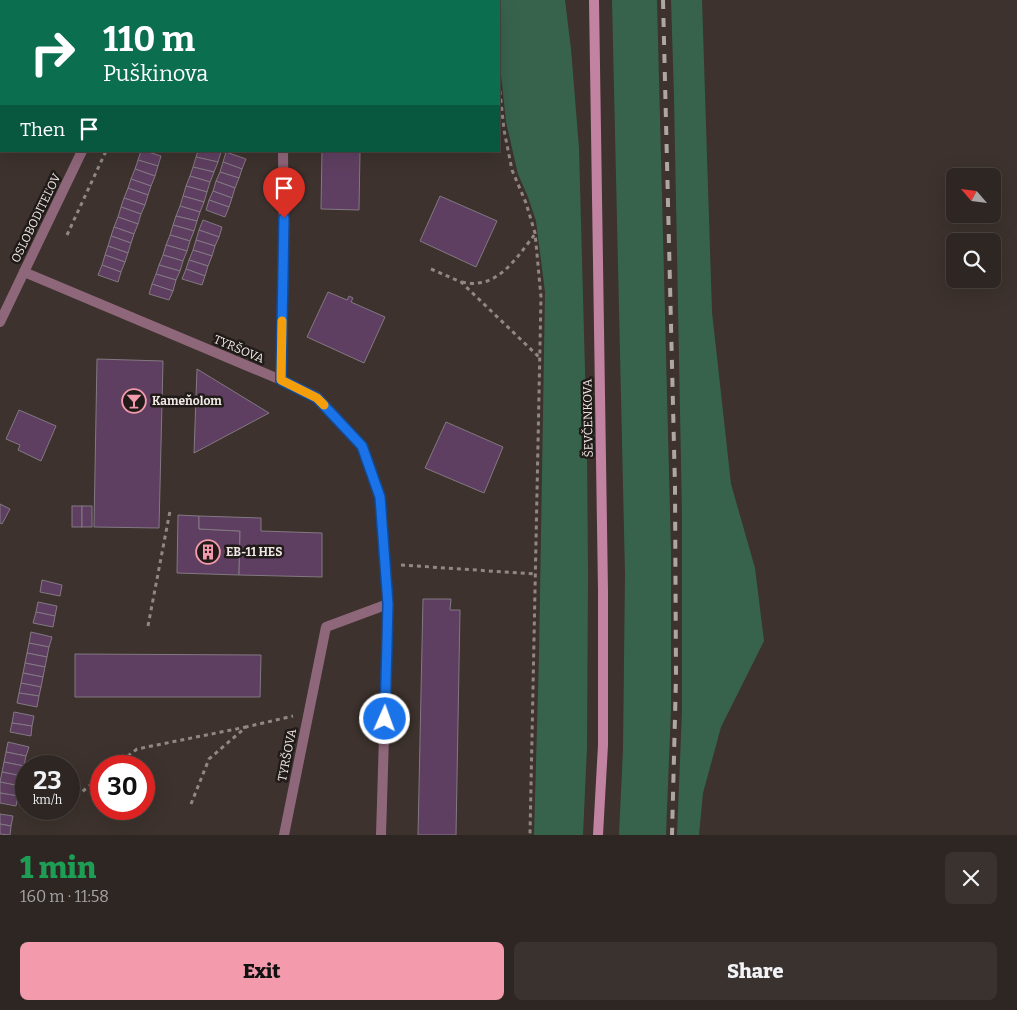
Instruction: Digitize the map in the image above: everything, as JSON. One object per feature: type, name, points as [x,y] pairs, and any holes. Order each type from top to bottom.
[{"type":"main road","name":"ŠEVČENKOVA","points":[[594,0],[603,591],[603,745],[598,835]]},
{"type":"street","name":"OSLOBODITEĽOV","points":[[0,322],[82,152]]},
{"type":"street","points":[[281,380],[284,252],[283,152]]},
{"type":"street","name":"TYRŠOVA","points":[[24,272],[281,380],[317,398],[362,446],[380,497],[388,604],[381,835]]},
{"type":"street","name":"TYRŠOVA","points":[[284,835],[326,628],[388,604]]},
{"type":"path","points":[[500,92],[504,130],[512,170],[526,203],[535,233],[541,297],[530,835]]},
{"type":"path","points":[[67,235],[106,152]]},
{"type":"path","points":[[431,269],[461,282],[478,283],[492,279],[515,260],[535,233]]},
{"type":"path","points":[[461,282],[540,358]]},
{"type":"path","points":[[148,626],[170,511]]},
{"type":"path","points":[[385,563],[535,574]]},
{"type":"path","points":[[129,755],[137,749],[246,727],[308,712]]},
{"type":"path","points":[[191,804],[208,758],[246,727]]},
{"type":"path","points":[[80,793],[90,785]]},
{"type":"green space","points":[[500,0],[565,0],[579,148],[587,446],[587,747],[583,835],[534,835],[545,292],[536,221],[518,174],[506,122],[500,65]]},
{"type":"green space","points":[[612,0],[657,0],[671,551],[671,709],[666,835],[619,835],[623,749],[625,574]]},
{"type":"green space","points":[[671,0],[702,0],[712,312],[731,484],[755,568],[764,641],[721,727],[703,793],[699,835],[677,835],[682,711],[682,515]]},
{"type":"building","points":[[141,152],[161,156],[158,166],[138,160]]},
{"type":"building","points":[[198,152],[221,152],[218,162],[196,157]]},
{"type":"building","points":[[226,152],[246,159],[242,169],[223,162]]},
{"type":"building","points":[[322,152],[360,152],[359,210],[321,209]]},
{"type":"building","points":[[196,157],[218,162],[214,172],[193,167]]},
{"type":"building","points":[[138,160],[158,166],[155,176],[135,169]]},
{"type":"building","points":[[223,162],[242,169],[239,178],[220,172]]},
{"type":"building","points":[[193,167],[214,172],[210,182],[190,176]]},
{"type":"building","points":[[135,169],[155,176],[151,186],[131,179]]},
{"type":"building","points":[[220,172],[239,178],[235,188],[216,181]]},
{"type":"building","points":[[190,176],[210,182],[207,192],[186,186]]},
{"type":"building","points":[[131,179],[151,186],[148,195],[128,188]]},
{"type":"building","points":[[216,181],[235,188],[232,198],[213,191]]},
{"type":"building","points":[[186,186],[207,192],[204,202],[183,196]]},
{"type":"building","points":[[128,188],[148,195],[145,205],[124,198]]},
{"type":"building","points":[[213,191],[232,198],[229,207],[209,200]]},
{"type":"building","points":[[183,196],[204,202],[200,212],[180,206]]},
{"type":"building","points":[[440,196],[497,221],[476,267],[420,241]]},
{"type":"building","points":[[124,198],[145,205],[141,214],[121,207]]},
{"type":"building","points":[[209,200],[229,207],[225,217],[206,210]]},
{"type":"building","points":[[180,206],[200,212],[197,221],[176,216]]},
{"type":"building","points":[[121,207],[141,214],[138,224],[118,217]]},
{"type":"building","points":[[176,216],[197,221],[194,231],[173,225]]},
{"type":"building","points":[[118,217],[138,224],[134,234],[114,227]]},
{"type":"building","points":[[203,220],[222,227],[219,237],[199,230]]},
{"type":"building","points":[[173,225],[194,231],[190,241],[170,235]]},
{"type":"building","points":[[114,227],[134,234],[131,243],[111,236]]},
{"type":"building","points":[[199,230],[219,237],[215,246],[196,240]]},
{"type":"building","points":[[170,235],[190,241],[187,251],[166,245]]},
{"type":"building","points":[[111,236],[131,243],[128,253],[108,246]]},
{"type":"building","points":[[196,240],[215,246],[212,256],[193,250]]},
{"type":"building","points":[[166,245],[187,251],[183,261],[163,255]]},
{"type":"building","points":[[108,246],[128,253],[125,262],[105,255]]},
{"type":"building","points":[[193,250],[212,256],[208,266],[189,260]]},
{"type":"building","points":[[105,255],[125,262],[121,272],[102,265]]},
{"type":"building","points":[[163,255],[183,261],[180,271],[159,265]]},
{"type":"building","points":[[189,260],[208,266],[205,276],[186,269]]},
{"type":"building","points":[[102,265],[121,272],[118,282],[98,275]]},
{"type":"building","points":[[159,265],[180,271],[176,280],[156,274]]},
{"type":"building","points":[[186,269],[205,276],[202,285],[182,279]]},
{"type":"building","points":[[156,274],[176,280],[173,291],[152,284]]},
{"type":"building","points":[[152,284],[173,291],[169,300],[149,294]]},
{"type":"building","points":[[328,292],[347,300],[349,296],[353,298],[351,302],[385,317],[364,363],[307,337]]},
{"type":"building","points":[[97,359],[163,361],[159,528],[94,527]]},
{"type":"building","points":[[197,369],[269,413],[194,453]]},
{"type":"building","points":[[19,410],[56,426],[41,461],[18,450],[20,445],[6,439]]},
{"type":"building","points":[[446,422],[503,447],[484,493],[425,468]]},
{"type":"building","points":[[0,504],[10,509],[2,524],[0,523]]},
{"type":"building","points":[[72,506],[82,506],[82,527],[72,527]]},
{"type":"building","points":[[82,506],[92,506],[92,527],[82,527]]},
{"type":"building","name":"EB-11 HES","points":[[178,515],[199,516],[199,529],[240,531],[239,575],[177,573]]},
{"type":"building","points":[[199,516],[261,518],[261,531],[322,533],[322,577],[239,575],[240,531],[199,529]]},
{"type":"building","points":[[42,580],[62,585],[60,596],[40,592]]},
{"type":"building","points":[[423,599],[451,599],[450,610],[460,610],[456,835],[418,835]]},
{"type":"building","points":[[38,602],[57,606],[55,616],[36,612]]},
{"type":"building","points":[[36,612],[55,616],[53,627],[33,623]]},
{"type":"building","points":[[31,632],[52,637],[49,647],[29,643]]},
{"type":"building","points":[[29,643],[49,647],[47,657],[27,653]]},
{"type":"building","points":[[27,653],[47,657],[45,667],[25,663]]},
{"type":"building","points":[[75,654],[261,655],[260,697],[75,697]]},
{"type":"building","points":[[25,663],[45,667],[43,677],[23,673]]},
{"type":"building","points":[[23,673],[43,677],[41,687],[21,683]]},
{"type":"building","points":[[21,683],[41,687],[39,696],[19,693]]},
{"type":"building","points":[[19,693],[39,696],[37,707],[17,703]]},
{"type":"building","points":[[14,712],[34,716],[32,726],[12,723]]},
{"type":"building","points":[[12,723],[32,726],[31,736],[10,732]]},
{"type":"building","points":[[8,742],[29,747],[26,755],[6,752]]},
{"type":"building","points":[[6,752],[21,755],[15,755],[15,764],[4,762]]},
{"type":"building","points":[[4,762],[15,764],[15,775],[2,772]]},
{"type":"building","points":[[2,772],[15,775],[15,785],[0,782]]},
{"type":"building","points":[[0,782],[15,785],[15,796],[0,793]]},
{"type":"building","points":[[0,793],[15,796],[15,806],[0,803]]},
{"type":"building","points":[[0,814],[13,816],[11,826],[0,824]]},
{"type":"building","points":[[0,824],[11,826],[10,835],[0,834]]},
{"type":"railway","points":[[663,0],[675,487],[676,677],[672,835]]},
{"type":"slow traffic","points":[[282,321],[281,380],[317,398],[324,405]]},
{"type":"place","name":"Kameňolom","points":[[134,401]]},
{"type":"place","name":"EB-11 HES","points":[[208,552]]},
{"type":"route","points":[[284,218],[281,380],[317,398],[362,446],[380,497],[388,604],[385,719]]}]
